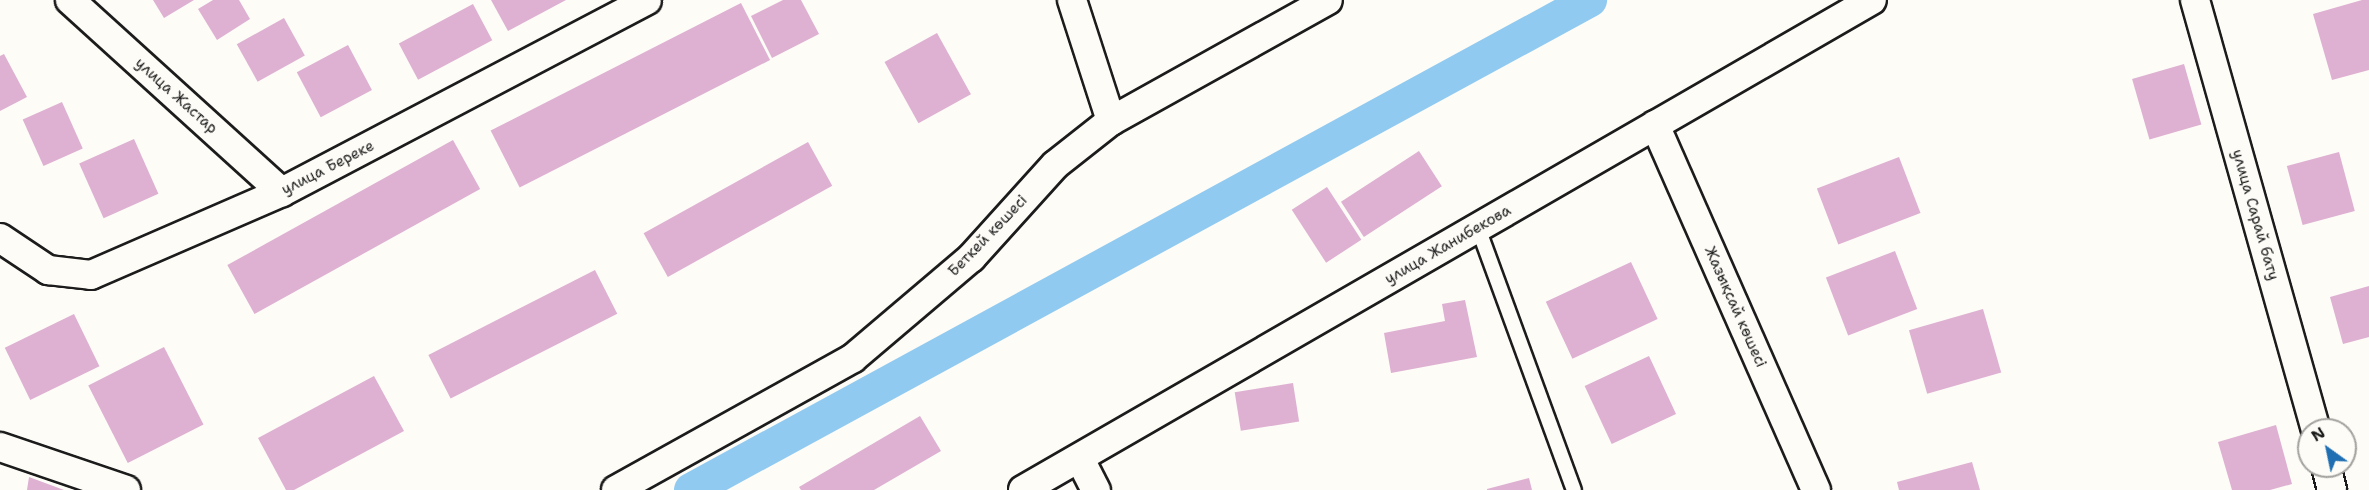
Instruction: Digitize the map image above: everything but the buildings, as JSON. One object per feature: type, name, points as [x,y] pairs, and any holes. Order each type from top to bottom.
[{"type":"street","name":"улица Жастар","points":[[70,0],[282,192]]},
{"type":"street","name":"улица Береке","points":[[0,238],[48,270],[90,276],[282,192],[647,0]]},
{"type":"street","points":[[1072,0],[1111,121]]},
{"type":"street","name":"Беткей көшесі","points":[[616,490],[854,358],[971,258],[1055,165],[1111,121],[1328,0]]},
{"type":"street","name":"улица Жанибекова","points":[[1023,490],[1872,0]]},
{"type":"street","name":"улица Сарай бату","points":[[2195,0],[2313,418]]},
{"type":"street","name":"Жазықсай көшесі","points":[[1655,125],[1816,490]]},
{"type":"street","points":[[0,447],[126,490]]},
{"type":"street","points":[[1080,459],[1096,490]]},
{"type":"lane","points":[[1478,228],[1574,490]]},
{"type":"waterway","points":[[691,490],[1590,0]]}]
